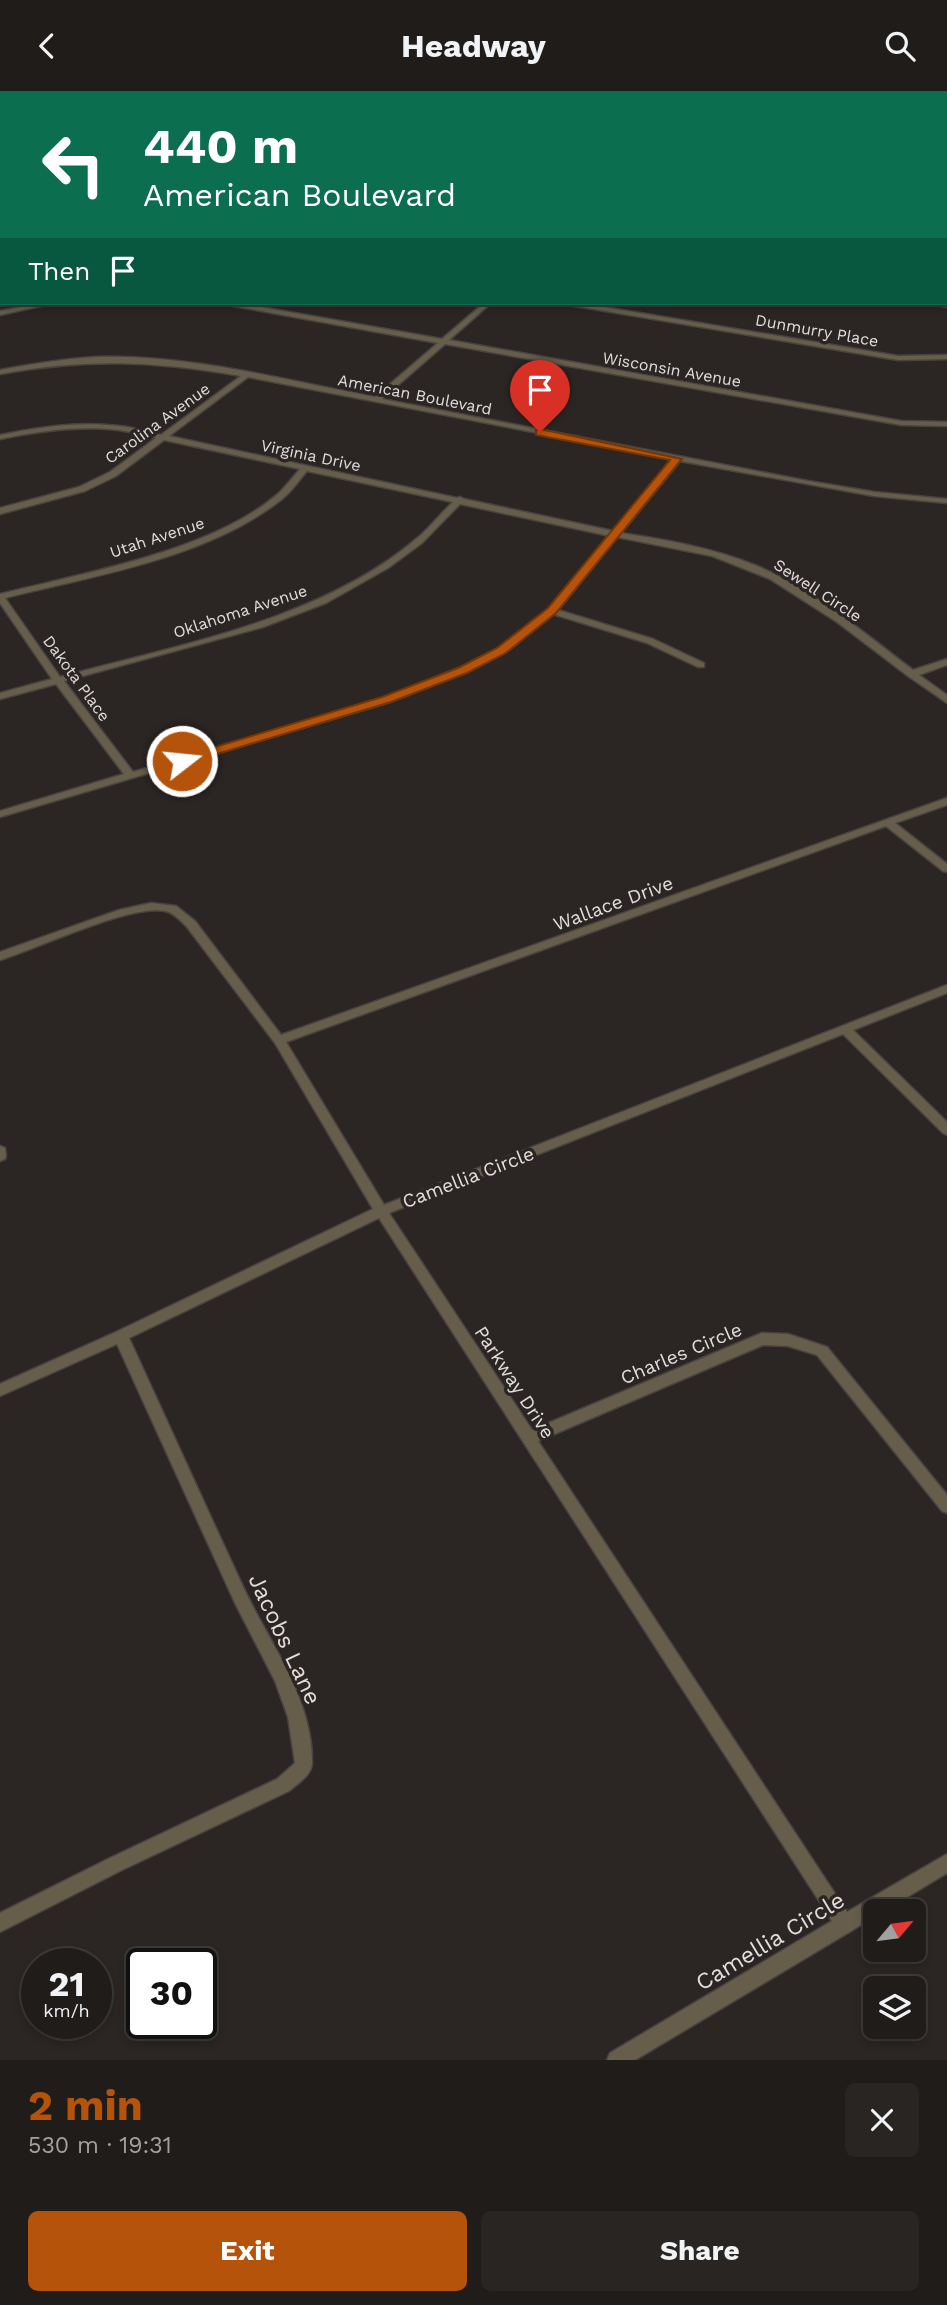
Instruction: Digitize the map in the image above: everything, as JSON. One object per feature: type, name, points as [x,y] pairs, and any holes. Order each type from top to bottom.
[{"type":"street","name":"Wisconsin Avenue","points":[[239,305],[866,418],[947,425]]},
{"type":"street","points":[[375,401],[486,305]]},
{"type":"street","name":"Dunmurry Place","points":[[603,305],[898,358],[947,358]]},
{"type":"street","points":[[0,313],[16,306]]},
{"type":"street","name":"American Boulevard","points":[[0,372],[59,361],[125,358],[159,361],[247,375],[677,459],[874,494],[947,501]]},
{"type":"street","name":"Carolina Avenue","points":[[0,511],[82,489],[113,474],[247,375]]},
{"type":"street","name":"Virginia Drive","points":[[0,437],[31,430],[90,425],[460,499],[614,534]]},
{"type":"street","points":[[0,814],[387,700],[462,670],[502,650],[552,611],[677,459]]},
{"type":"street","name":"Utah Avenue","points":[[0,597],[145,559],[212,535],[253,515],[280,496],[305,468]]},
{"type":"street","name":"Oklahoma Avenue","points":[[0,696],[260,625],[323,601],[385,566],[419,541],[460,499]]},
{"type":"street","name":"Sewell Circle","points":[[614,534],[680,545],[725,558],[771,576],[813,603],[947,700]]},
{"type":"street","name":"Dakota Place","points":[[0,597],[58,680],[131,776]]},
{"type":"street","points":[[552,611],[650,641],[701,665]]},
{"type":"street","points":[[911,674],[947,662]]},
{"type":"street","points":[[947,801],[890,824],[947,869]]},
{"type":"street","name":"Wallace Drive","points":[[279,1040],[890,824]]},
{"type":"street","name":"Parkway Drive","points":[[0,956],[123,912],[151,906],[172,908],[191,924],[279,1040],[381,1211],[845,1925]]},
{"type":"street","name":"Camellia Circle","points":[[0,1390],[121,1336],[381,1211],[947,989]]},
{"type":"street","points":[[845,1030],[947,1130]]},
{"type":"street","name":"Jacobs Lane","points":[[0,1923],[116,1864],[283,1785],[304,1766],[302,1733],[290,1692],[244,1604],[121,1336]]},
{"type":"street","name":"Charles Circle","points":[[529,1438],[701,1366],[737,1348],[762,1339],[788,1340],[822,1351],[947,1506]]},
{"type":"street","name":"Camellia Circle","points":[[617,2060],[947,1863]]},
{"type":"route","points":[[182,761],[387,700],[462,670],[502,650],[552,611],[677,459],[540,432]]}]
